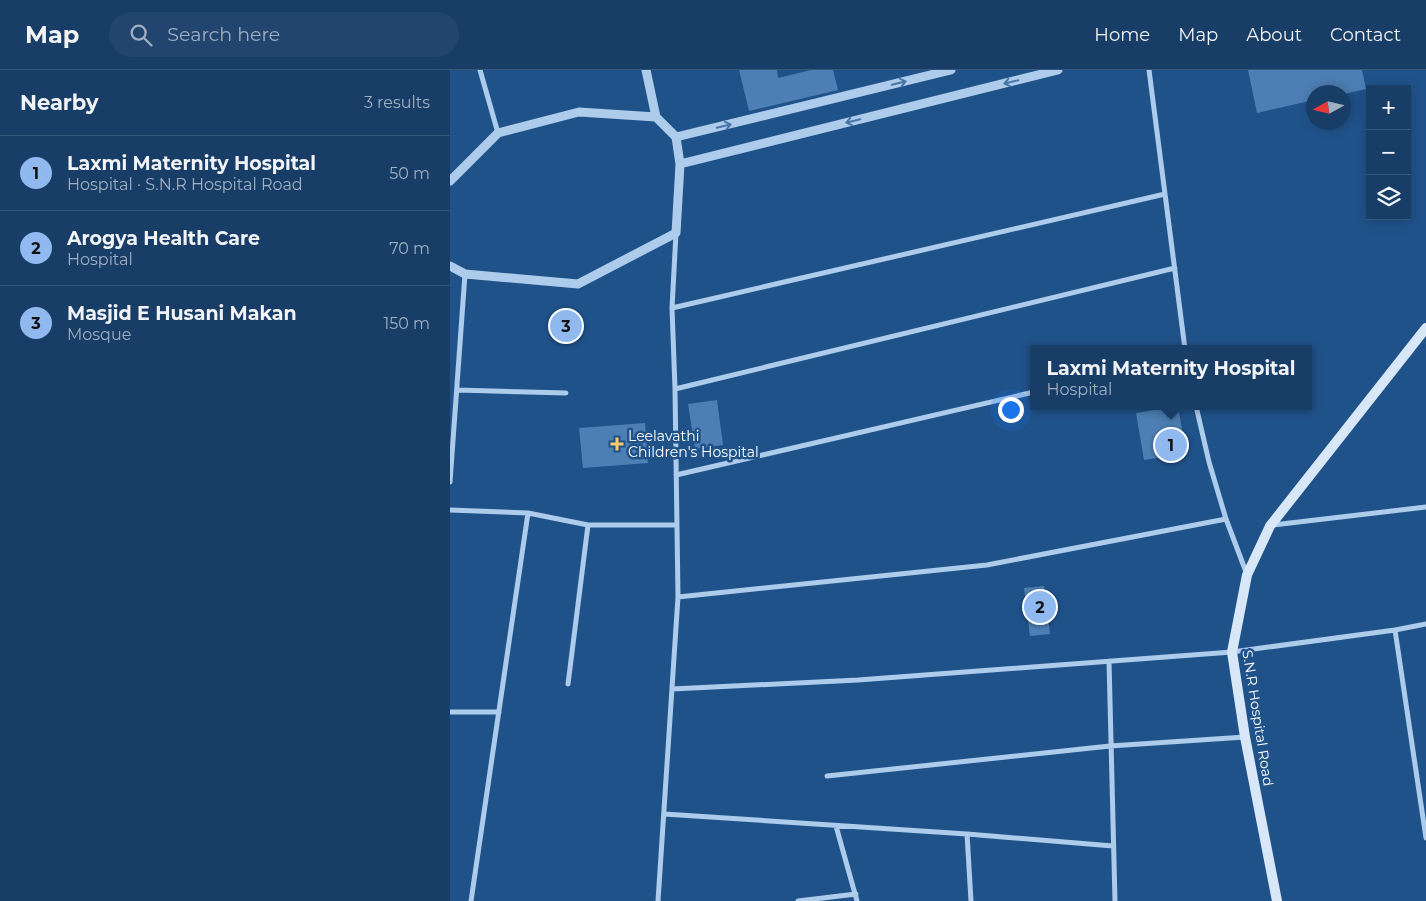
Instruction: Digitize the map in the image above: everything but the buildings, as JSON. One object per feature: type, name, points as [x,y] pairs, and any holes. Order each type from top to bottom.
[{"type":"main road","name":"S.N.R Hospital Road","points":[[1277,901],[1245,737],[1232,652],[1247,575],[1270,526],[1426,328]]},
{"type":"street","points":[[480,70],[498,133]]},
{"type":"street","points":[[646,70],[656,117],[676,137],[680,164],[672,308],[678,597],[658,901]]},
{"type":"street","points":[[676,137],[951,70]]},
{"type":"street","points":[[680,164],[1058,70]]},
{"type":"street","points":[[1149,70],[1185,345]]},
{"type":"street","points":[[450,181],[498,133],[579,112],[656,117]]},
{"type":"street","points":[[672,308],[1165,194]]},
{"type":"street","points":[[450,266],[465,274],[578,284],[676,233]]},
{"type":"street","points":[[675,389],[1175,268]]},
{"type":"street","points":[[450,482],[465,274]]},
{"type":"street","points":[[457,390],[566,393]]},
{"type":"street","points":[[676,475],[1030,393]]},
{"type":"street","points":[[1197,410],[1208,462],[1226,519],[1247,575]]},
{"type":"street","points":[[1270,526],[1426,507]]},
{"type":"street","points":[[450,510],[528,513],[588,525],[677,525]]},
{"type":"street","points":[[471,901],[528,513]]},
{"type":"street","points":[[678,597],[987,565],[1226,519]]},
{"type":"street","points":[[568,684],[588,525]]},
{"type":"street","points":[[672,689],[858,680],[1232,652],[1395,630],[1426,624]]},
{"type":"street","points":[[1395,630],[1426,838]]},
{"type":"street","points":[[1109,661],[1112,846],[1115,901]]},
{"type":"street","points":[[450,712],[499,712]]},
{"type":"street","points":[[827,776],[1110,746],[1245,737]]},
{"type":"street","points":[[664,814],[967,834],[1112,846]]},
{"type":"street","points":[[836,826],[857,901]]},
{"type":"street","points":[[967,834],[971,901]]},
{"type":"street","points":[[798,901],[856,894]]},
{"type":"place","name":"Masjid E Husani Makan","points":[[566,326]]},
{"type":"place","name":"Leelavathi Children's Hospital","points":[[617,444]]},
{"type":"place","name":"Laxmi Maternity Hospital","points":[[1171,445]]},
{"type":"place","name":"Arogya Health Care","points":[[1040,607]]}]
